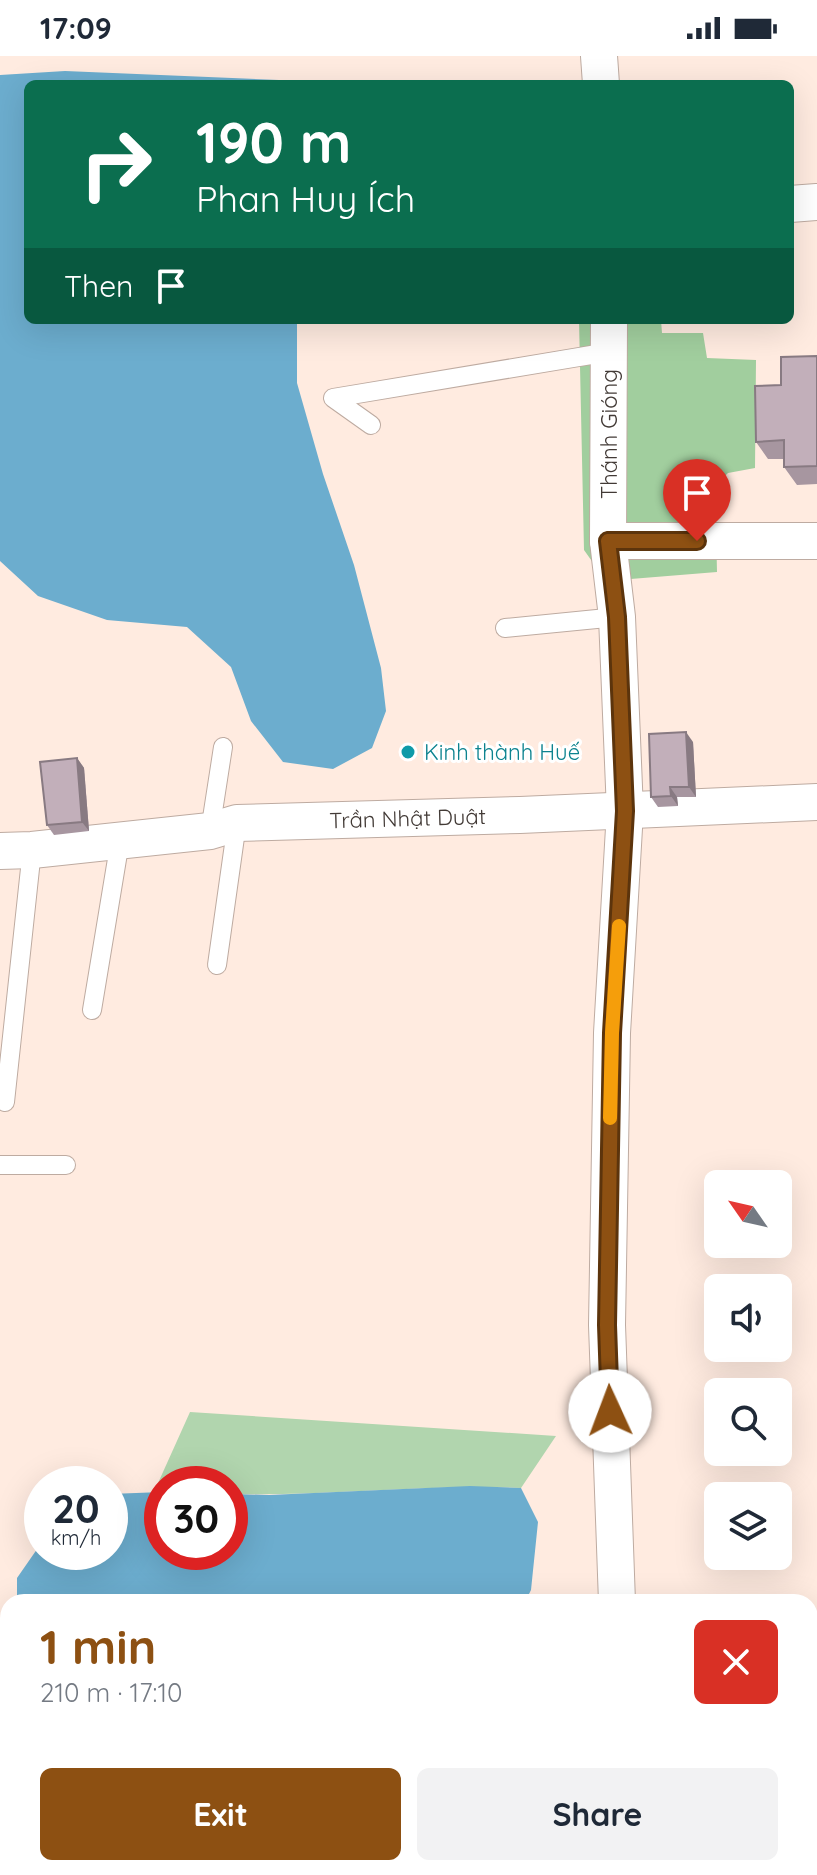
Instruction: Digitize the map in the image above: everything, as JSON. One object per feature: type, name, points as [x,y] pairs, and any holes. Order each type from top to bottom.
[{"type":"street","points":[[599,56],[601,80]]},
{"type":"street","points":[[794,204],[817,202]]},
{"type":"street","name":"Thánh Gióng","points":[[609,336],[608,541],[617,617],[625,811],[612,1033],[607,1325],[617,1594]]},
{"type":"street","points":[[608,541],[817,541]]},
{"type":"street","name":"Trần Nhật Duật","points":[[16,851],[223,827],[817,802]]},
{"type":"lane","points":[[371,425],[333,398],[609,336]]},
{"type":"lane","points":[[505,628],[617,617]]},
{"type":"lane","points":[[217,965],[223,747]]},
{"type":"lane","points":[[92,1010],[120,841]]},
{"type":"lane","points":[[5,1102],[16,851]]},
{"type":"lane","points":[[0,1165],[66,1165]]},
{"type":"green space","points":[[579,324],[661,324],[662,333],[703,333],[707,358],[756,360],[755,468],[728,473],[715,485],[717,572],[606,581],[584,550]]},
{"type":"green space","points":[[190,1412],[556,1436],[521,1488],[248,1494],[248,1466],[166,1466]]},
{"type":"water","points":[[65,71],[280,80],[24,80],[24,324],[297,324],[297,383],[354,565],[381,668],[386,711],[372,748],[333,769],[283,762],[251,721],[231,667],[187,627],[107,620],[38,596],[0,561],[0,75]]},
{"type":"water","points":[[470,1486],[521,1488],[538,1522],[531,1590],[529,1594],[17,1594],[17,1578],[24,1568],[128,1570],[128,1493],[144,1493],[144,1570],[248,1570],[248,1494]]},
{"type":"building","points":[[817,356],[817,466],[784,467],[784,440],[756,442],[755,386],[781,385],[781,357]]},
{"type":"building","points":[[686,732],[689,787],[670,787],[671,796],[651,797],[649,734]]},
{"type":"building","points":[[77,758],[82,822],[47,825],[40,762]]},
{"type":"slow traffic","points":[[610,1118],[619,926]]},
{"type":"place","name":"Kinh thành Huế","points":[[408,752]]},
{"type":"route","points":[[610,1411],[607,1325],[612,1033],[625,811],[617,617],[608,541],[697,541]]}]
